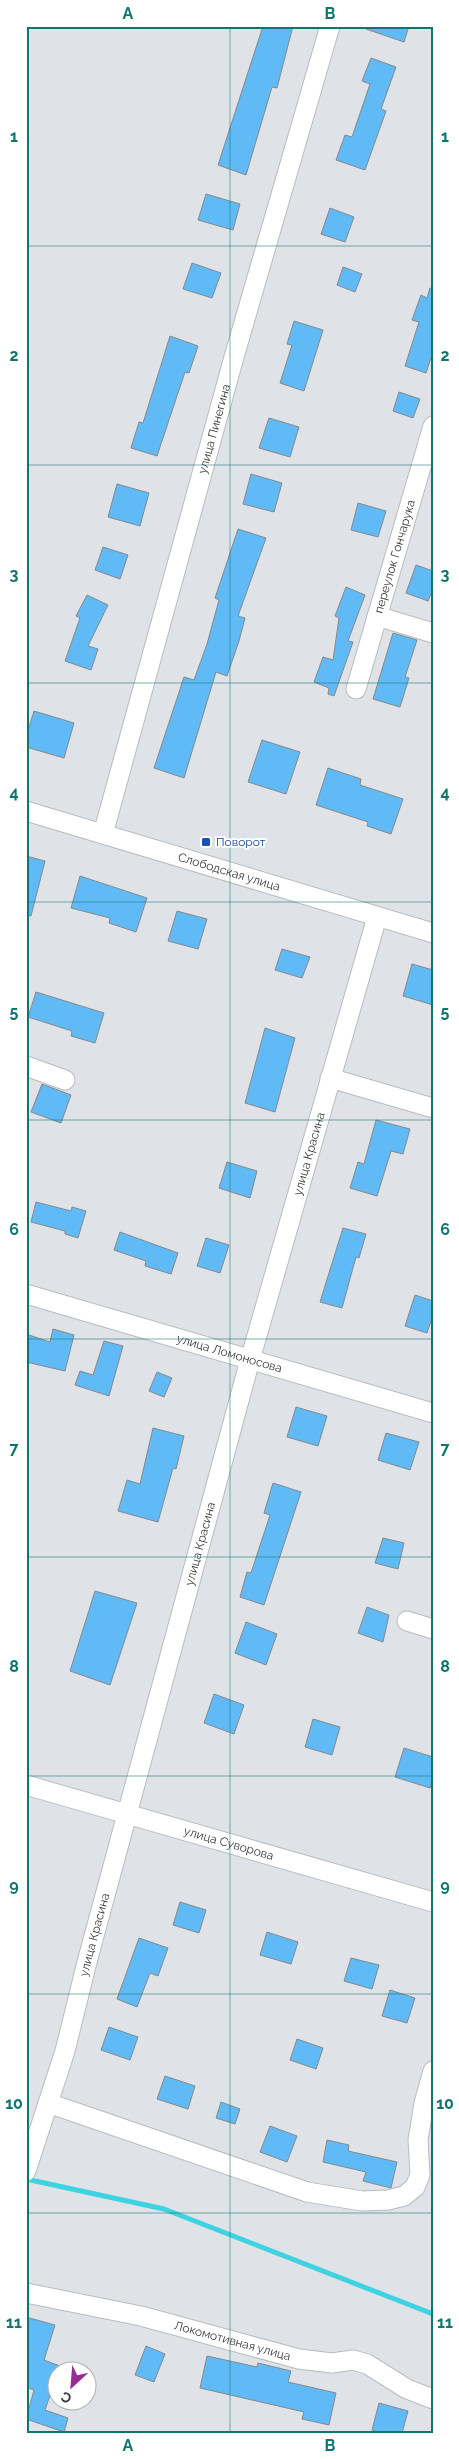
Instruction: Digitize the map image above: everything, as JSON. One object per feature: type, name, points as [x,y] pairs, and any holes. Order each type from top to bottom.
[{"type":"street","name":"улица Пинегина","points":[[103,834],[237,348],[330,26]]},
{"type":"street","name":"переулок Гончарука","points":[[356,688],[433,426]]},
{"type":"street","points":[[377,616],[433,633]]},
{"type":"street","name":"Слободская улица","points":[[26,811],[433,933]]},
{"type":"street","name":"улица Красина","points":[[26,2170],[65,2051],[250,1360],[377,917]]},
{"type":"street","points":[[26,1066],[65,1080]]},
{"type":"street","points":[[330,1078],[433,1108]]},
{"type":"street","name":"улица Ломоносова","points":[[26,1294],[433,1412]]},
{"type":"street","points":[[406,1622],[433,1629]]},
{"type":"street","name":"улица Суворова","points":[[26,1785],[433,1902]]},
{"type":"street","points":[[48,2103],[307,2192],[362,2201],[388,2200],[404,2196],[415,2187],[420,2176],[418,2140],[424,2103],[433,2071]]},
{"type":"street","name":"Локомотивная улица","points":[[26,2293],[141,2316],[299,2359],[332,2363],[353,2360],[366,2364],[407,2389],[433,2398]]},
{"type":"building","points":[[263,26],[293,26],[277,88],[272,87],[246,175],[218,165]]},
{"type":"building","points":[[366,26],[409,26],[404,42],[366,29]]},
{"type":"building","points":[[371,58],[396,67],[381,109],[386,111],[365,170],[336,160],[345,135],[352,137],[370,84],[362,81]]},
{"type":"building","points":[[206,194],[240,204],[233,230],[198,220]]},
{"type":"building","points":[[330,208],[354,217],[345,242],[321,234]]},
{"type":"building","points":[[192,263],[221,273],[212,298],[183,289]]},
{"type":"building","points":[[343,267],[362,274],[355,292],[337,285]]},
{"type":"building","points":[[430,288],[433,289],[433,352],[426,373],[405,366],[419,322],[412,320],[421,295],[427,298]]},
{"type":"building","points":[[294,321],[323,330],[304,391],[280,383],[292,345],[287,344]]},
{"type":"building","points":[[170,336],[198,346],[189,373],[185,372],[157,456],[131,448],[139,422],[143,423]]},
{"type":"building","points":[[399,392],[420,399],[413,418],[393,411]]},
{"type":"building","points":[[269,418],[299,427],[290,457],[259,448]]},
{"type":"building","points":[[251,474],[282,483],[274,512],[243,504]]},
{"type":"building","points":[[117,484],[149,493],[140,526],[108,517]]},
{"type":"building","points":[[358,503],[386,511],[378,537],[351,530]]},
{"type":"building","points":[[238,529],[266,538],[238,616],[245,618],[239,641],[227,676],[216,672],[184,778],[154,768],[184,677],[194,680],[207,644],[219,600],[215,598]]},
{"type":"building","points":[[103,547],[128,555],[120,579],[95,570]]},
{"type":"building","points":[[416,565],[433,571],[433,589],[428,601],[406,593]]},
{"type":"building","points":[[346,587],[365,595],[348,641],[353,642],[334,696],[328,694],[329,688],[314,682],[323,657],[333,660],[339,618],[335,616]]},
{"type":"building","points":[[87,595],[108,605],[88,646],[98,649],[91,670],[65,661],[80,618],[76,616]]},
{"type":"building","points":[[393,633],[417,640],[405,677],[409,678],[400,707],[373,699]]},
{"type":"building","points":[[34,711],[74,723],[64,758],[26,747],[26,737]]},
{"type":"building","points":[[262,740],[300,752],[286,794],[248,782]]},
{"type":"building","points":[[328,768],[361,779],[360,785],[403,799],[391,834],[367,826],[368,822],[316,805]]},
{"type":"building","points":[[26,856],[45,861],[31,916],[26,915]]},
{"type":"building","points":[[80,876],[147,898],[136,932],[109,923],[110,918],[71,908]]},
{"type":"building","points":[[177,911],[207,919],[198,949],[168,941]]},
{"type":"building","points":[[282,949],[310,957],[302,978],[275,970]]},
{"type":"building","points":[[412,964],[433,970],[433,1005],[403,996]]},
{"type":"building","points":[[36,992],[104,1013],[95,1043],[71,1036],[72,1031],[28,1017]]},
{"type":"building","points":[[265,1028],[295,1038],[275,1112],[245,1103]]},
{"type":"building","points":[[42,1084],[71,1095],[61,1123],[31,1112]]},
{"type":"building","points":[[376,1120],[410,1129],[403,1154],[391,1151],[377,1196],[350,1188],[358,1162],[364,1164]]},
{"type":"building","points":[[227,1162],[257,1171],[250,1198],[219,1188]]},
{"type":"building","points":[[36,1202],[71,1211],[72,1207],[86,1211],[78,1238],[65,1234],[65,1231],[31,1222]]},
{"type":"building","points":[[343,1228],[366,1234],[359,1258],[356,1257],[342,1308],[320,1302]]},
{"type":"building","points":[[120,1232],[178,1253],[171,1274],[145,1266],[146,1261],[114,1250]]},
{"type":"building","points":[[206,1238],[229,1245],[220,1273],[197,1266]]},
{"type":"building","points":[[415,1295],[433,1301],[433,1315],[427,1333],[405,1326]]},
{"type":"building","points":[[53,1329],[74,1335],[65,1371],[26,1362],[26,1334],[50,1342]]},
{"type":"building","points":[[104,1341],[123,1346],[109,1396],[75,1385],[80,1371],[93,1375]]},
{"type":"building","points":[[157,1372],[172,1378],[164,1397],[149,1391]]},
{"type":"building","points":[[296,1407],[327,1416],[318,1446],[287,1437]]},
{"type":"building","points":[[153,1428],[184,1436],[176,1469],[173,1468],[158,1522],[118,1511],[127,1480],[140,1484]]},
{"type":"building","points":[[386,1433],[419,1442],[410,1470],[378,1460]]},
{"type":"building","points":[[273,1483],[301,1492],[264,1605],[240,1597],[247,1572],[251,1573],[270,1515],[264,1513]]},
{"type":"building","points":[[383,1538],[404,1543],[398,1569],[375,1563]]},
{"type":"building","points":[[95,1591],[137,1603],[110,1685],[70,1671]]},
{"type":"building","points":[[367,1607],[389,1615],[383,1642],[358,1633]]},
{"type":"building","points":[[246,1622],[277,1634],[266,1665],[235,1653]]},
{"type":"building","points":[[214,1694],[244,1705],[234,1734],[204,1723]]},
{"type":"building","points":[[313,1719],[340,1727],[332,1755],[305,1747]]},
{"type":"building","points":[[404,1748],[433,1757],[433,1778],[430,1788],[395,1777]]},
{"type":"building","points":[[180,1902],[206,1910],[199,1933],[173,1925]]},
{"type":"building","points":[[267,1932],[298,1942],[291,1964],[260,1955]]},
{"type":"building","points":[[139,1938],[168,1948],[158,1976],[150,1973],[137,2007],[117,1999]]},
{"type":"building","points":[[351,1958],[379,1965],[372,1989],[344,1981]]},
{"type":"building","points":[[390,1990],[415,1998],[407,2023],[382,2016]]},
{"type":"building","points":[[109,2027],[138,2037],[130,2060],[101,2050]]},
{"type":"building","points":[[297,2039],[323,2048],[316,2069],[290,2060]]},
{"type":"building","points":[[165,2076],[195,2086],[188,2109],[157,2099]]},
{"type":"building","points":[[221,2102],[240,2109],[235,2124],[216,2118]]},
{"type":"building","points":[[270,2126],[297,2136],[287,2162],[260,2152]]},
{"type":"building","points":[[327,2140],[349,2145],[348,2151],[397,2162],[391,2188],[363,2181],[366,2172],[323,2162]]},
{"type":"building","points":[[26,2317],[55,2325],[44,2360],[49,2362],[48,2401],[45,2410],[68,2418],[64,2432],[26,2419],[34,2390],[26,2387]]},
{"type":"building","points":[[146,2346],[165,2354],[154,2382],[135,2375]]},
{"type":"building","points":[[207,2356],[257,2367],[258,2363],[291,2371],[288,2382],[336,2393],[329,2425],[302,2419],[304,2412],[200,2388]]},
{"type":"building","points":[[379,2403],[408,2411],[402,2433],[382,2433],[372,2430]]},
{"type":"waterway","points":[[26,2179],[164,2209],[433,2314]]},
{"type":"place","name":"Поворот","points":[[206,842]]}]
